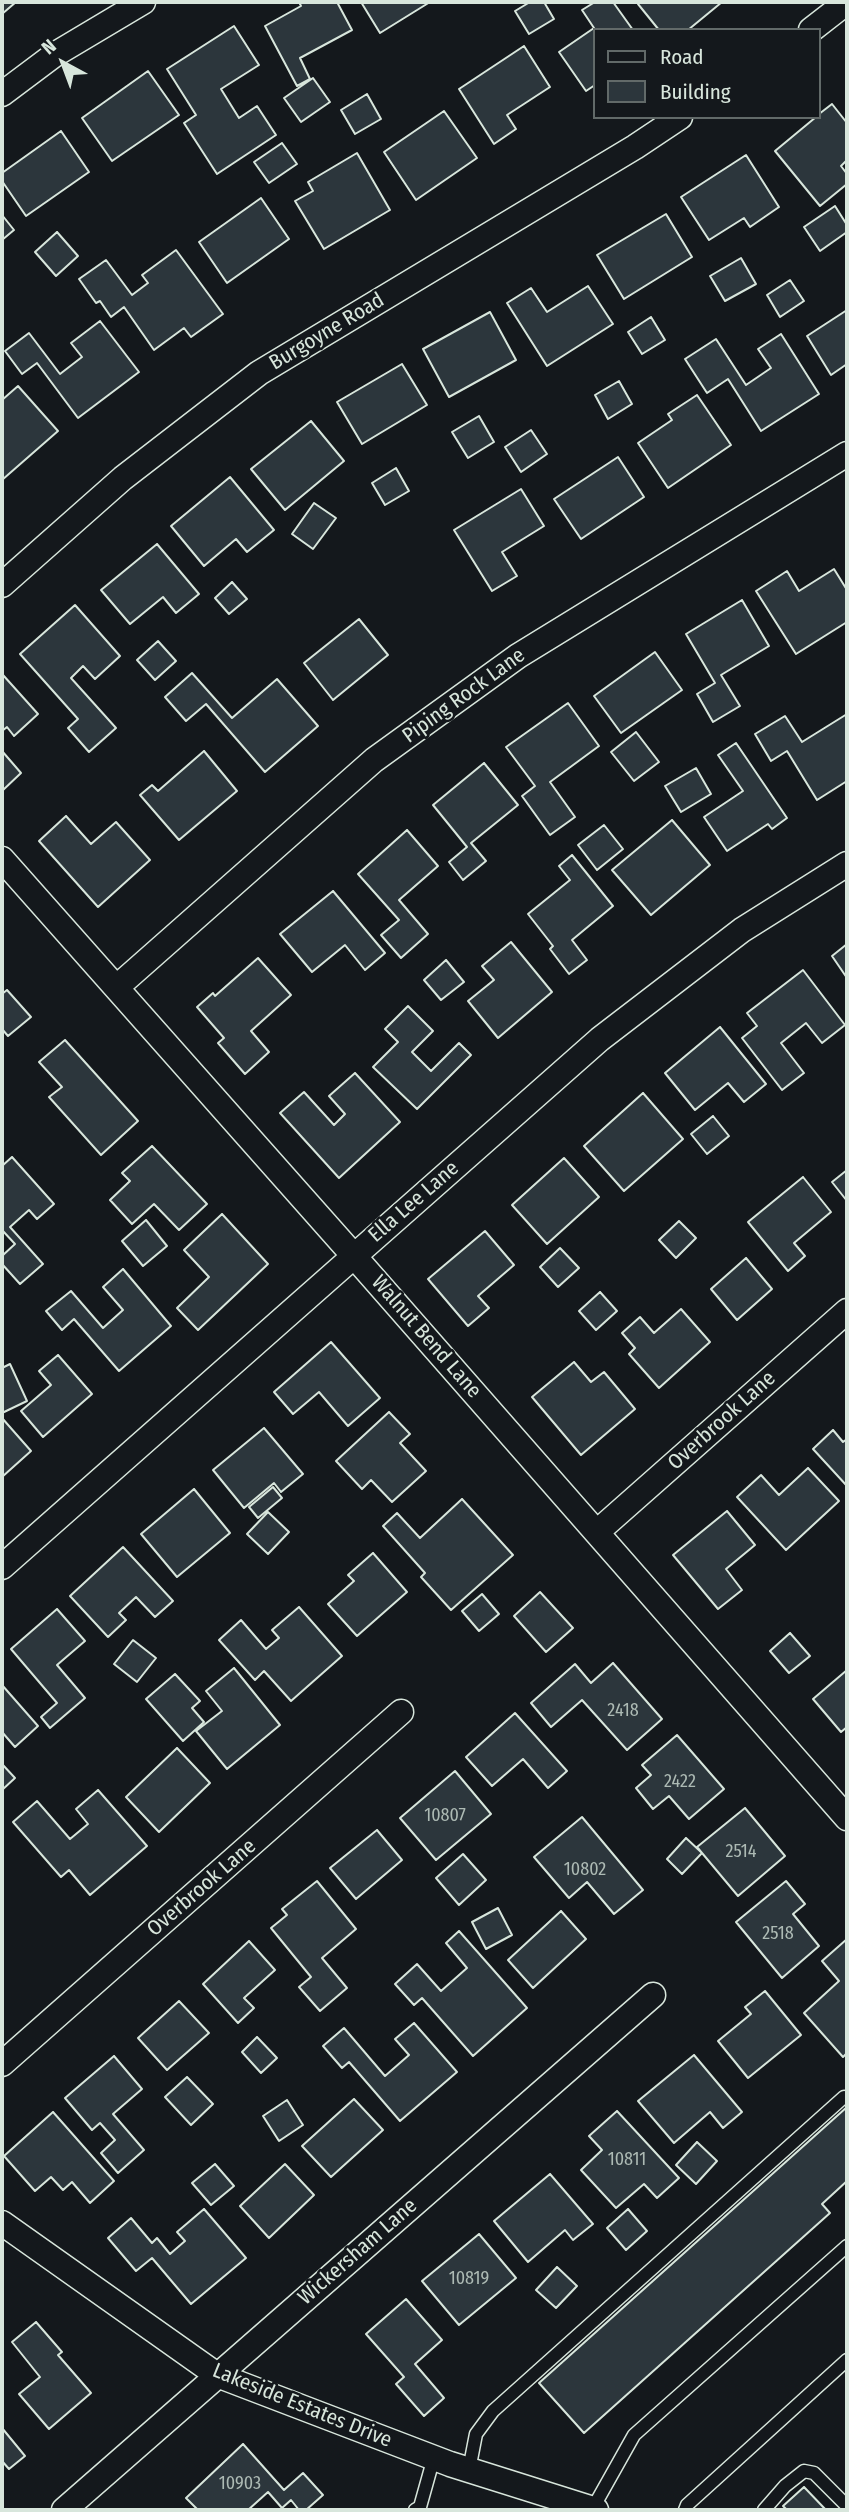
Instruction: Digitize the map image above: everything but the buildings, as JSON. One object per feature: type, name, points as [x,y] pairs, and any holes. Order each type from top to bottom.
[{"type":"street","points":[[2,94],[54,55],[144,2]]},
{"type":"street","points":[[814,28],[847,2]]},
{"type":"street","name":"Burgoyne Road","points":[[2,585],[124,478],[260,373],[677,119]]},
{"type":"street","name":"Piping Rock Lane","points":[[117,987],[385,752],[518,656],[847,454]]},
{"type":"street","name":"Walnut Bend Lane","points":[[2,859],[847,1818]]},
{"type":"street","name":"Ella Lee Lane","points":[[2,1567],[600,1039],[742,930],[847,864]]},
{"type":"street","name":"Overbrook Lane","points":[[597,1532],[847,1311]]},
{"type":"street","name":"Overbrook Lane","points":[[2,2064],[401,1712]]},
{"type":"street","name":"Wickersham Lane","points":[[64,2510],[653,1995]]},
{"type":"street","name":"Lakeside Estates Drive","points":[[2,2223],[217,2375],[434,2458],[594,2509]]},
{"type":"lane","points":[[469,2470],[476,2434],[493,2411],[844,2097]]},
{"type":"lane","points":[[594,2509],[634,2435],[847,2246]]},
{"type":"lane","points":[[685,2510],[687,2505],[847,2360]]},
{"type":"lane","points":[[420,2509],[434,2458]]},
{"type":"lane","points":[[764,2510],[785,2486],[804,2472],[814,2473],[847,2506]]}]
